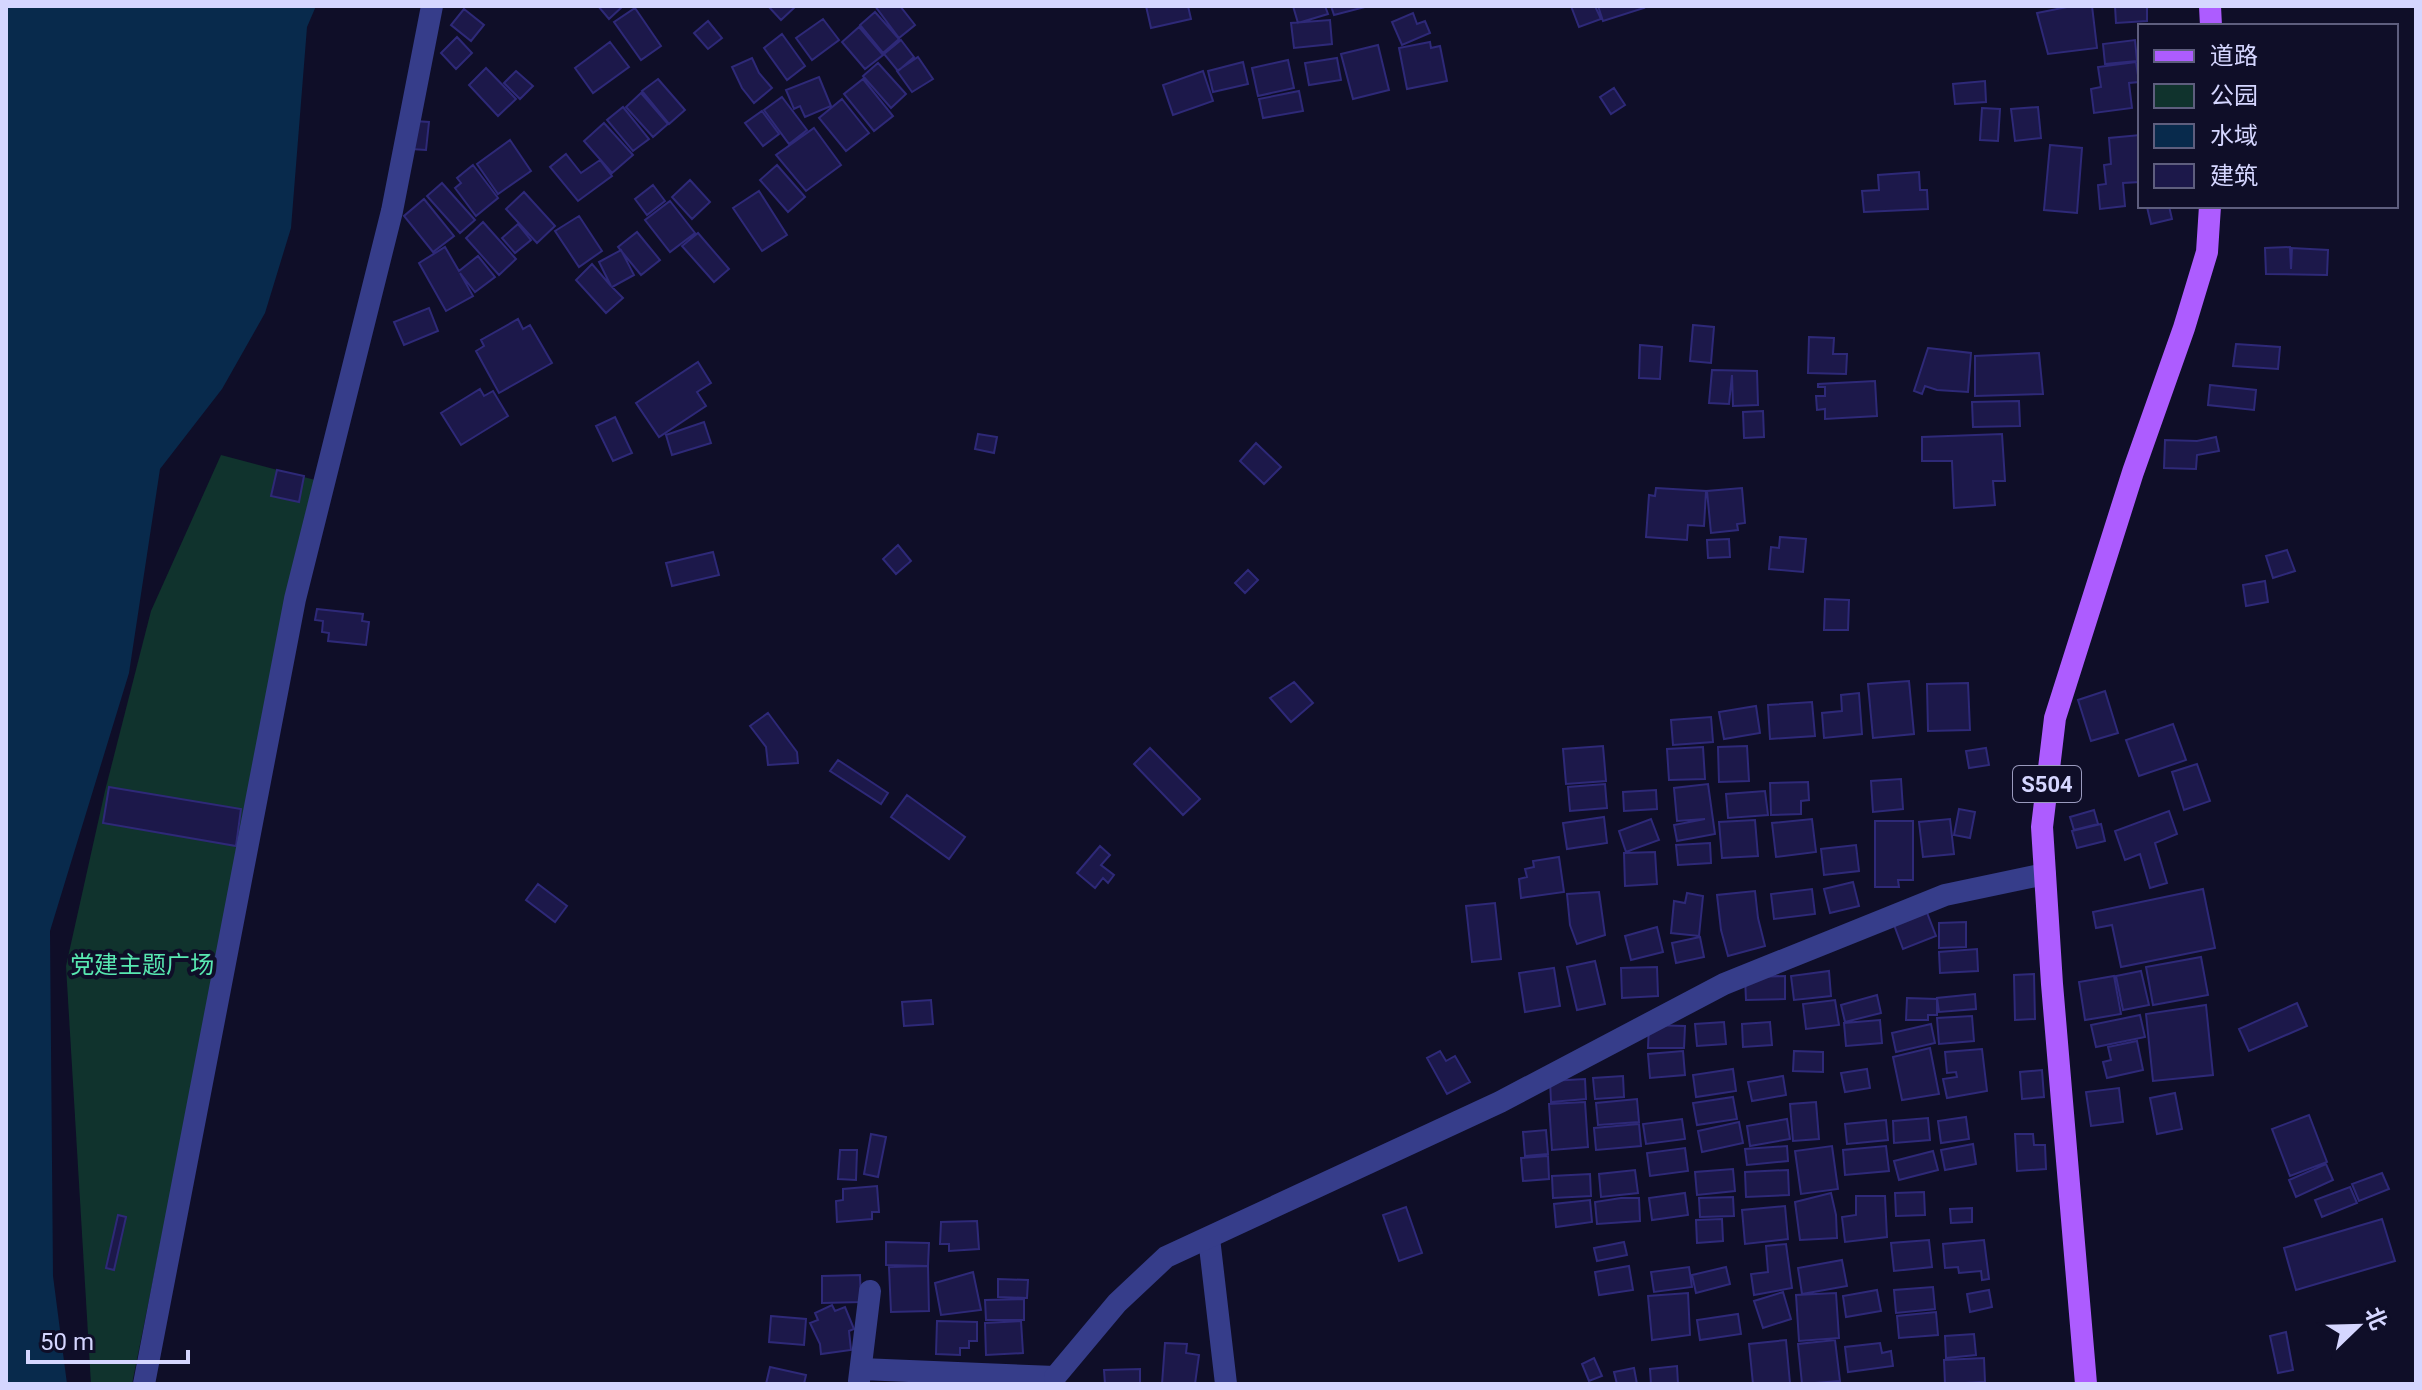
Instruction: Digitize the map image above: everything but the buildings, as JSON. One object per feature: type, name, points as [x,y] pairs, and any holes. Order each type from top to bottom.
[{"type":"main road","name":"S504","points":[[2086,1384],[2042,827],[2055,718],[2133,472],[2194,298],[2207,252],[2210,208]]},
{"type":"street","points":[[144,1384],[295,599],[392,211],[432,6]]},
{"type":"street","points":[[870,1291],[860,1376],[1055,1377],[1117,1303],[1166,1257],[1500,1102],[1724,984],[1945,895],[2045,874]]},
{"type":"street","points":[[1209,1238],[1226,1384]]},
{"type":"green space","name":"党建主题广场","points":[[221,455],[315,480],[132,1384],[91,1384],[66,966],[105,791],[151,611]]},
{"type":"water","points":[[6,6],[316,6],[307,27],[291,228],[265,313],[222,389],[160,469],[129,673],[50,931],[53,1276],[67,1384],[6,1384]]}]
